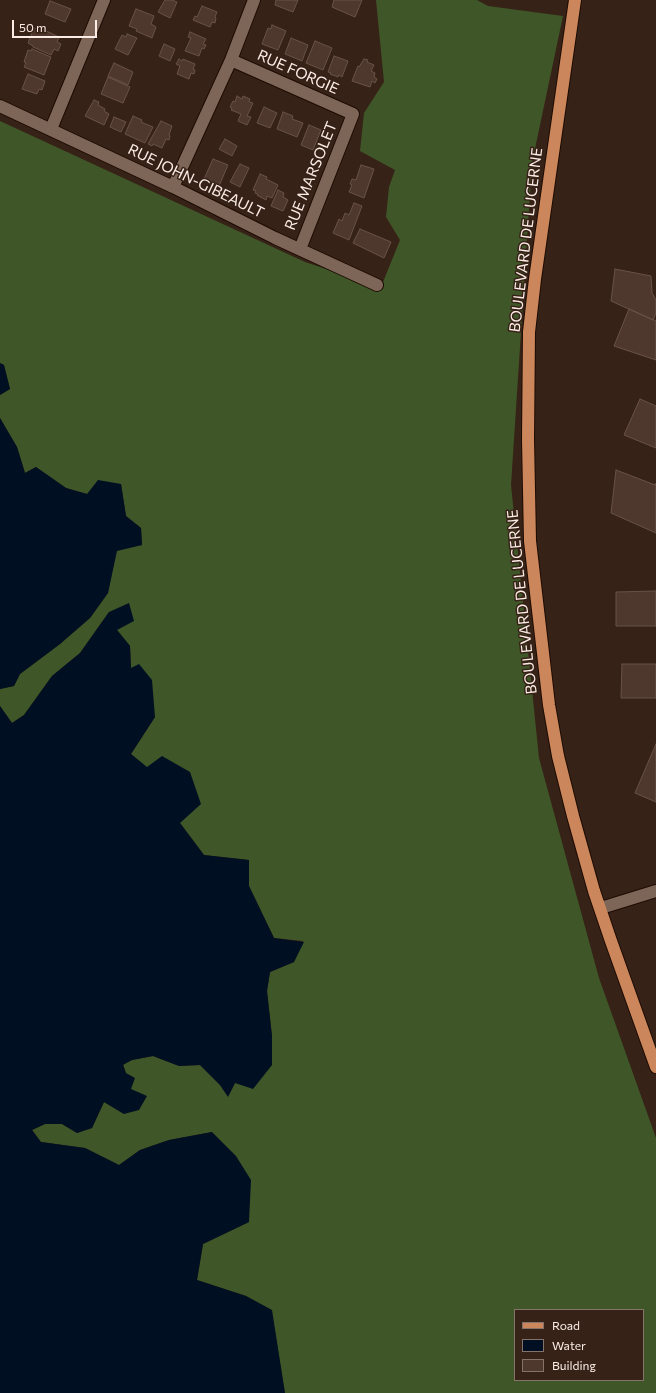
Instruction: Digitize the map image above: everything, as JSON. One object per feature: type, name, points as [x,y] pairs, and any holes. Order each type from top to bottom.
[{"type":"main road","name":"BOULEVARD DE LUCERNE","points":[[575,0],[537,264],[529,332],[528,439],[530,541],[549,705],[558,756],[572,816],[594,891],[601,908],[613,948],[656,1067]]},
{"type":"main road","name":"BOULEVARD DE LUCERNE","points":[[569,49],[579,0]]},
{"type":"street","points":[[51,129],[104,0]]},
{"type":"street","points":[[173,187],[231,60],[254,0]]},
{"type":"street","name":"RUE FORGIE","points":[[231,60],[353,114]]},
{"type":"street","name":"RUE JOHN-GIBEAULT","points":[[0,106],[173,187],[275,238],[300,248],[377,285]]},
{"type":"street","name":"RUE MARSOLET","points":[[300,248],[353,114]]},
{"type":"street","points":[[601,908],[656,891]]},
{"type":"green space","points":[[376,0],[477,0],[488,6],[563,16],[532,163],[511,485],[539,758],[599,978],[656,1138],[656,1393],[285,1393],[271,1310],[246,1296],[197,1280],[203,1244],[249,1222],[212,1132],[169,1140],[140,1150],[119,1165],[85,1148],[41,1142],[32,1130],[45,1124],[62,1124],[77,1133],[92,1128],[104,1102],[124,1114],[131,1089],[123,1064],[132,1060],[153,1056],[179,1066],[200,1065],[220,1085],[228,1096],[235,1083],[272,1065],[272,1036],[267,991],[270,972],[294,962],[303,941],[274,938],[249,886],[249,860],[204,855],[180,823],[147,768],[131,754],[155,717],[131,669],[130,646],[117,630],[109,612],[80,653],[52,676],[24,715],[12,723],[0,706],[0,689],[14,686],[20,674],[60,644],[90,618],[108,593],[116,550],[142,545],[141,528],[126,516],[121,484],[87,494],[66,488],[36,467],[25,473],[17,447],[0,418],[0,395],[10,389],[4,365],[0,363],[0,121],[305,262],[381,287],[400,240],[386,217],[389,187],[395,170],[360,151],[364,113],[384,82]]},
{"type":"water","points":[[0,363],[4,365],[10,389],[0,395]]},
{"type":"water","points":[[0,418],[17,447],[25,473],[36,467],[66,488],[87,494],[98,480],[121,484],[126,516],[141,528],[142,545],[117,551],[108,593],[90,618],[60,644],[20,674],[14,686],[0,689]]},
{"type":"water","points":[[129,603],[134,621],[117,630],[130,646],[131,668],[139,664],[152,680],[155,717],[131,754],[147,767],[162,756],[190,772],[201,804],[180,823],[204,855],[249,860],[249,886],[274,938],[304,942],[294,962],[270,972],[267,991],[272,1036],[272,1065],[253,1089],[235,1083],[228,1097],[220,1085],[200,1065],[179,1066],[153,1056],[132,1060],[123,1065],[126,1073],[135,1078],[131,1089],[147,1096],[139,1110],[124,1114],[104,1102],[92,1128],[77,1133],[62,1124],[45,1124],[32,1130],[41,1142],[85,1148],[119,1165],[140,1150],[169,1140],[212,1132],[236,1156],[251,1180],[249,1222],[203,1244],[197,1280],[246,1296],[272,1310],[285,1393],[0,1393],[0,706],[12,723],[24,715],[52,676],[80,653],[109,612]]},
{"type":"building","points":[[165,0],[177,2],[170,18],[158,12]]},
{"type":"building","points":[[276,0],[298,0],[293,12],[275,5]]},
{"type":"building","points":[[334,0],[362,0],[355,17],[332,7]]},
{"type":"building","points":[[50,1],[71,9],[65,22],[45,14]]},
{"type":"building","points":[[202,6],[217,12],[215,23],[212,22],[210,27],[193,20],[195,16],[197,17]]},
{"type":"building","points":[[136,9],[154,16],[151,24],[156,27],[152,38],[129,26]]},
{"type":"building","points":[[272,25],[286,31],[278,50],[262,44],[268,28],[271,29]]},
{"type":"building","points":[[34,28],[39,30],[40,28],[59,37],[57,42],[61,44],[58,51],[54,49],[51,55],[33,47],[28,43]]},
{"type":"building","points":[[190,32],[206,39],[203,44],[206,45],[204,49],[202,48],[199,56],[185,51],[191,38],[188,37]]},
{"type":"building","points":[[127,34],[137,38],[128,55],[115,49],[122,35],[126,37]]},
{"type":"building","points":[[291,38],[308,45],[302,61],[285,54]]},
{"type":"building","points":[[315,41],[332,48],[323,70],[306,63]]},
{"type":"building","points":[[164,44],[175,49],[170,61],[159,56]]},
{"type":"building","points":[[32,49],[51,57],[44,75],[24,67],[28,50],[31,51]]},
{"type":"building","points":[[334,56],[348,61],[342,77],[339,75],[338,77],[328,72]]},
{"type":"building","points":[[179,59],[195,64],[193,69],[195,70],[194,74],[191,73],[189,79],[177,74],[180,66],[176,64]]},
{"type":"building","points":[[364,59],[368,60],[367,62],[374,65],[371,71],[375,73],[374,77],[377,79],[375,83],[372,81],[370,87],[352,81],[358,66],[359,67]]},
{"type":"building","points":[[114,63],[133,72],[128,85],[108,76]]},
{"type":"building","points":[[28,74],[45,81],[42,90],[39,89],[37,94],[22,89]]},
{"type":"building","points":[[108,77],[130,87],[123,103],[101,94]]},
{"type":"building","points":[[237,96],[242,99],[243,96],[250,99],[249,102],[253,103],[247,116],[251,117],[247,125],[238,121],[241,114],[231,110],[232,108],[230,107],[233,101],[235,102]]},
{"type":"building","points":[[94,100],[99,102],[98,105],[105,109],[104,111],[109,114],[104,125],[85,116]]},
{"type":"building","points":[[264,107],[277,113],[270,128],[257,123]]},
{"type":"building","points":[[283,112],[293,116],[292,119],[303,123],[297,137],[277,129]]},
{"type":"building","points":[[133,116],[142,120],[141,122],[153,127],[145,143],[125,134]]},
{"type":"building","points":[[114,117],[126,122],[121,132],[110,127]]},
{"type":"building","points":[[161,121],[172,126],[169,140],[166,139],[162,148],[153,144],[152,146],[148,144]]},
{"type":"building","points":[[309,125],[321,130],[313,150],[301,145]]},
{"type":"building","points":[[225,139],[237,146],[232,156],[219,149]]},
{"type":"building","points":[[213,159],[228,165],[219,186],[204,179]]},
{"type":"building","points":[[240,164],[249,168],[240,187],[230,182]]},
{"type":"building","points":[[361,165],[374,169],[364,198],[349,192],[352,185],[350,184],[352,179],[356,180]]},
{"type":"building","points":[[260,174],[278,185],[272,198],[267,196],[266,200],[257,195],[258,194],[255,193],[256,191],[253,190]]},
{"type":"building","points":[[278,190],[284,193],[283,197],[288,200],[283,211],[271,206]]},
{"type":"building","points":[[354,203],[362,206],[349,240],[333,233],[339,219],[342,221],[345,213],[349,215]]},
{"type":"building","points":[[360,229],[391,242],[384,258],[353,243]]},
{"type":"building","points":[[615,269],[651,276],[652,293],[656,300],[656,313],[653,320],[611,301]]},
{"type":"building","points":[[629,309],[656,321],[656,360],[614,346]]},
{"type":"building","points":[[640,399],[656,406],[656,448],[624,435]]},
{"type":"building","points":[[616,470],[655,485],[656,483],[656,533],[611,513]]},
{"type":"building","points":[[656,591],[656,626],[616,626],[616,592]]},
{"type":"building","points":[[622,664],[656,664],[656,698],[621,698]]},
{"type":"building","points":[[656,744],[656,802],[635,793]]}]
